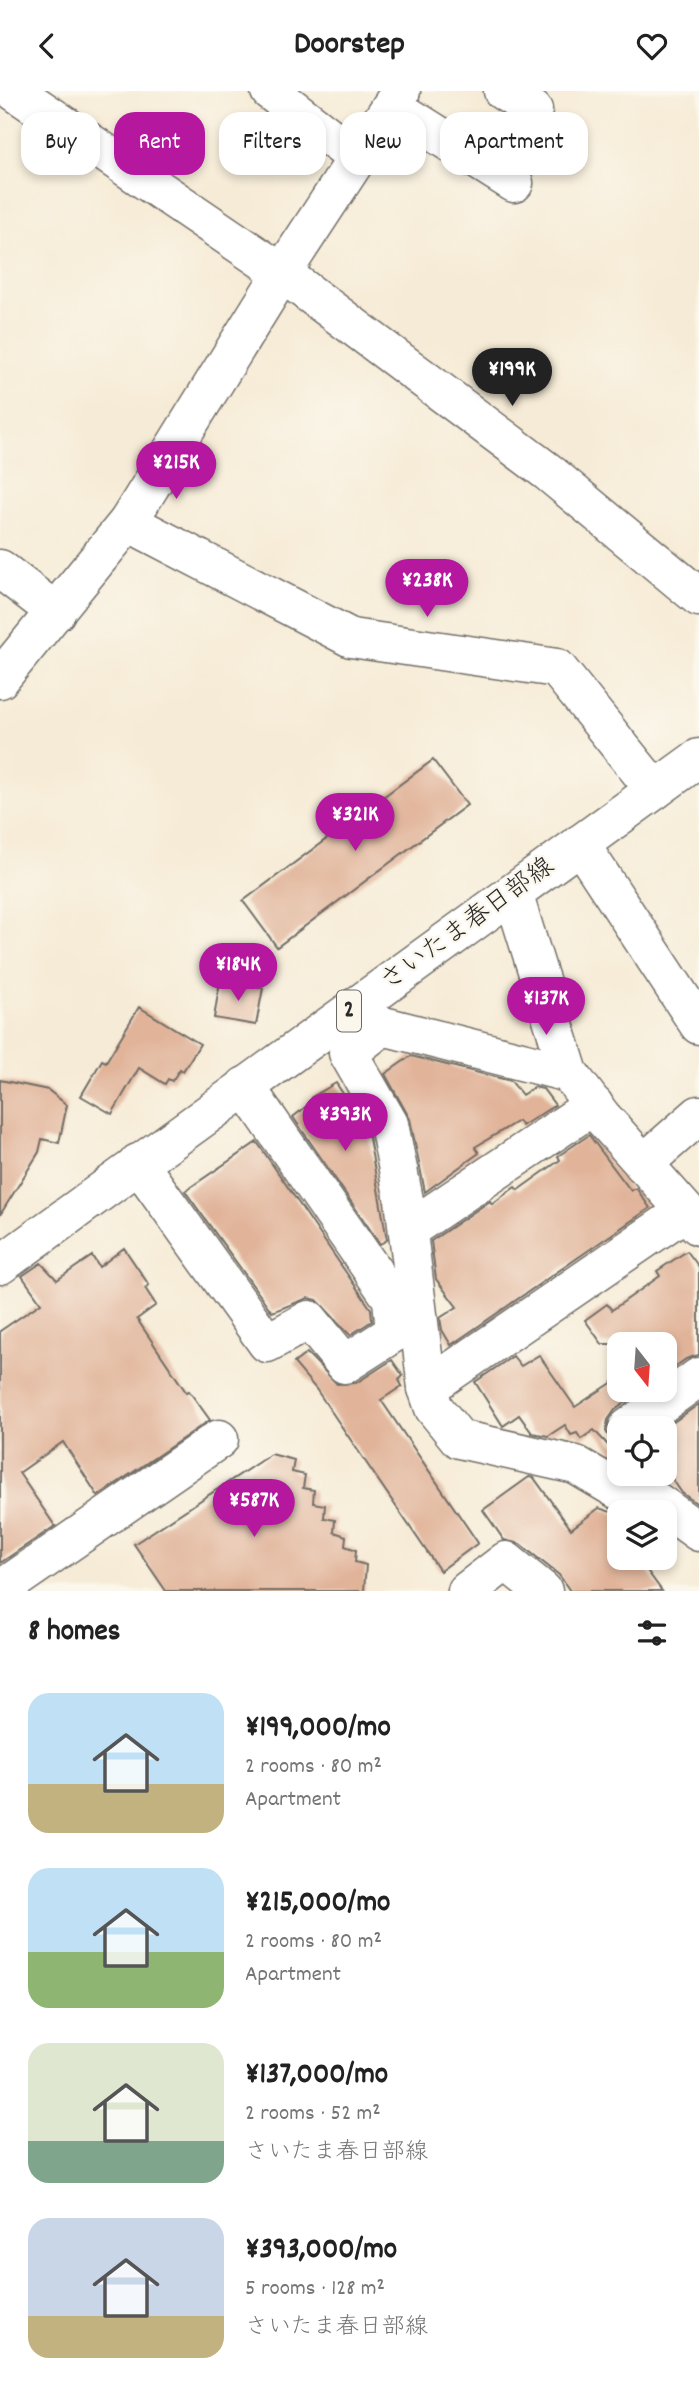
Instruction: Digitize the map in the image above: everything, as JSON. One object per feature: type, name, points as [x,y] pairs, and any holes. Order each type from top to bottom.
[{"type":"street","points":[[14,91],[282,273],[548,472],[699,597]]},
{"type":"street","points":[[270,91],[340,145]]},
{"type":"street","points":[[396,98],[514,183]]},
{"type":"street","points":[[0,679],[128,522],[346,175]]},
{"type":"street","points":[[128,522],[351,639],[557,668],[655,790]]},
{"type":"street","points":[[0,569],[56,612]]},
{"type":"street","name":"さいたま春日部線","points":[[0,1265],[699,758]]},
{"type":"street","points":[[580,844],[699,1025]]},
{"type":"street","points":[[426,1388],[692,1219],[569,1073],[513,893]]},
{"type":"street","points":[[569,1073],[383,1026],[348,1053],[389,1124],[408,1230],[426,1388],[434,1408],[459,1439],[576,1465],[625,1494],[657,1502],[699,1532]]},
{"type":"street","points":[[138,1163],[267,1343],[309,1320],[345,1364],[395,1332],[392,1299],[245,1086]]},
{"type":"street","points":[[408,1230],[594,1105]]},
{"type":"street","points":[[643,1164],[699,1115]]},
{"type":"street","points":[[645,1416],[699,1377]]},
{"type":"street","points":[[0,1590],[219,1439]]},
{"type":"street","points":[[576,1465],[607,1443]]},
{"type":"street","points":[[467,1591],[506,1561],[543,1591]]},
{"type":"building","points":[[433,760],[467,805],[277,947],[243,901]]},
{"type":"building","points":[[220,981],[263,988],[256,1025],[214,1018]]},
{"type":"building","points":[[139,1007],[200,1044],[183,1071],[180,1069],[172,1081],[168,1079],[165,1084],[139,1068],[112,1114],[81,1096],[102,1060],[106,1062]]},
{"type":"building","points":[[411,1056],[511,1081],[522,1095],[534,1087],[543,1089],[555,1105],[522,1126],[518,1121],[475,1147],[479,1153],[425,1192],[410,1119],[385,1074]]},
{"type":"building","points":[[0,1080],[48,1090],[67,1105],[59,1143],[42,1139],[39,1152],[0,1215]]},
{"type":"building","points":[[336,1083],[368,1132],[387,1240],[380,1244],[293,1117],[313,1101],[312,1097]]},
{"type":"building","points":[[589,1135],[631,1191],[636,1188],[650,1208],[451,1345],[442,1330],[440,1318],[457,1307],[436,1279],[431,1241],[490,1201],[492,1204],[515,1187],[518,1190],[560,1160],[558,1156]]},
{"type":"building","points":[[257,1142],[371,1309],[372,1321],[350,1335],[317,1300],[308,1298],[272,1312],[185,1191]]},
{"type":"building","points":[[124,1248],[149,1285],[145,1288],[156,1305],[137,1319],[186,1392],[189,1391],[210,1420],[98,1496],[63,1442],[19,1473],[55,1526],[0,1563],[0,1331],[41,1303],[22,1276],[41,1263],[57,1280],[92,1256],[99,1267]]},
{"type":"building","points":[[687,1251],[699,1267],[699,1355],[677,1365],[677,1332],[607,1332],[607,1344],[602,1344],[585,1320],[607,1304],[612,1310],[660,1276],[657,1271]]},
{"type":"building","points":[[307,1353],[337,1384],[356,1383],[392,1360],[403,1376],[399,1380],[402,1386],[381,1400],[478,1543],[440,1571],[316,1389],[294,1363]]},
{"type":"building","points":[[539,1355],[575,1407],[607,1386],[607,1402],[626,1402],[611,1416],[607,1416],[607,1444],[594,1430],[581,1439],[577,1433],[571,1435],[565,1425],[548,1436],[532,1433],[519,1415],[503,1426],[475,1382],[513,1356],[521,1366]]},
{"type":"building","points":[[699,1404],[699,1505],[682,1493],[677,1486],[677,1420]]},
{"type":"building","points":[[271,1454],[294,1460],[292,1472],[305,1475],[303,1488],[314,1490],[313,1503],[325,1505],[324,1518],[335,1520],[334,1532],[346,1536],[345,1546],[356,1550],[355,1562],[366,1565],[364,1591],[166,1591],[134,1544]]},
{"type":"building","points":[[529,1477],[534,1478],[571,1529],[599,1508],[607,1511],[607,1570],[647,1570],[662,1591],[570,1591],[559,1575],[520,1544],[504,1540],[483,1510]]}]
